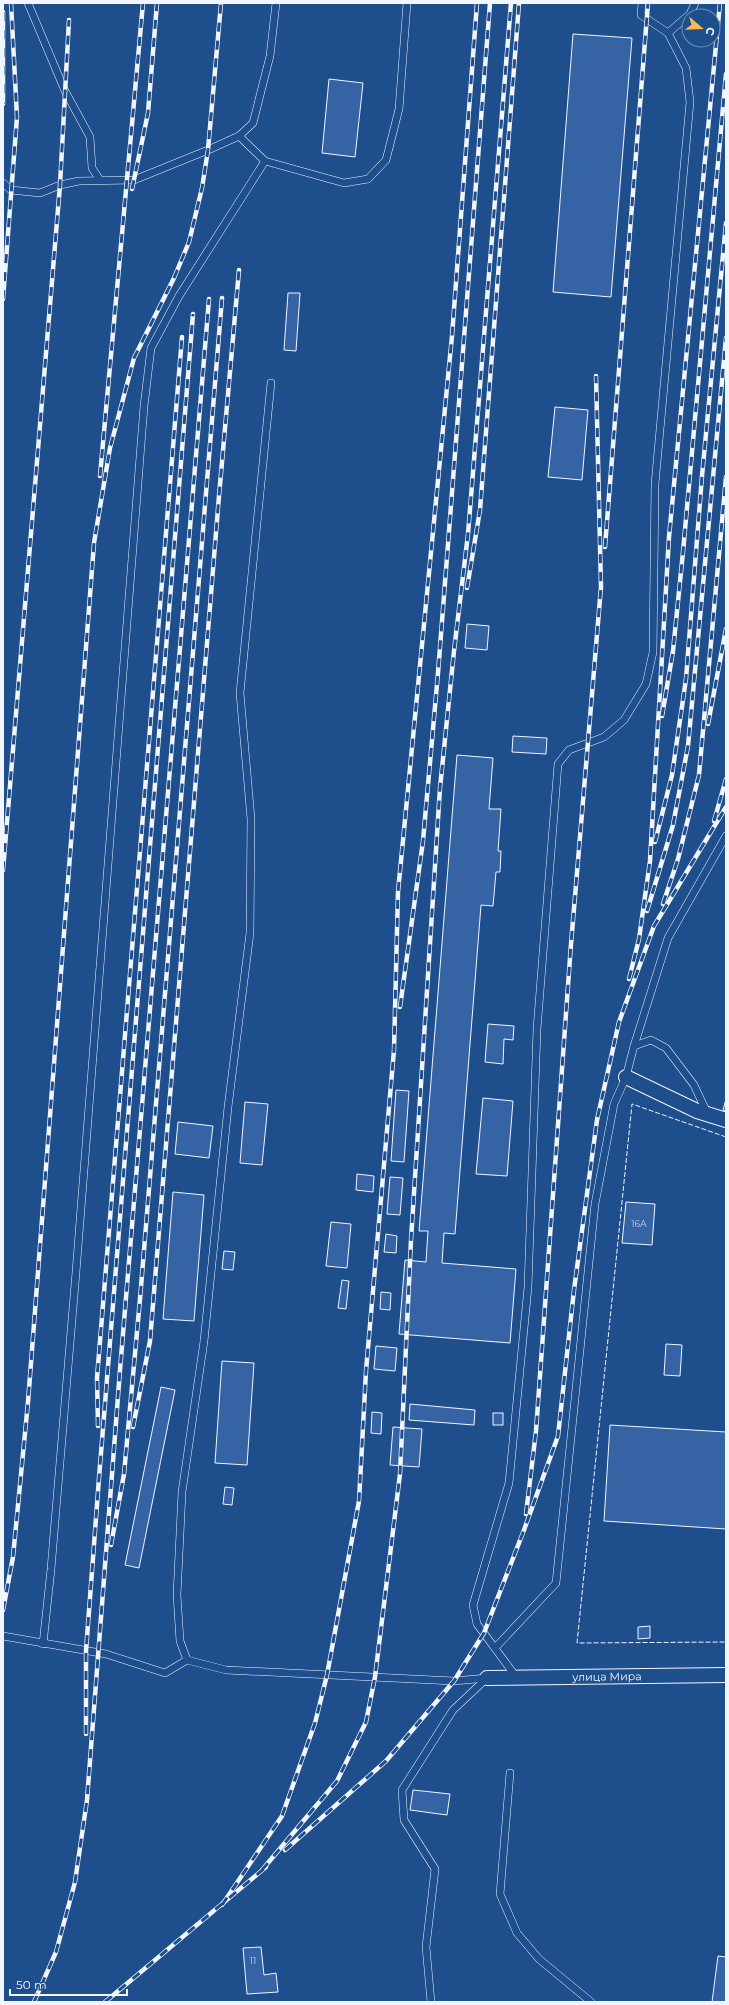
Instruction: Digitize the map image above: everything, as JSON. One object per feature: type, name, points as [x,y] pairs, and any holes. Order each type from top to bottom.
[{"type":"street","points":[[626,1077],[697,1111],[726,1120]]},
{"type":"street","name":"улица Мира","points":[[488,1678],[726,1675]]},
{"type":"lane","points":[[28,3],[65,91],[90,138],[92,168],[100,180]]},
{"type":"lane","points":[[3,183],[11,190],[40,194],[60,185],[79,181],[134,180],[240,136],[253,123],[270,56],[276,3]]},
{"type":"lane","points":[[240,136],[265,161],[344,183],[368,179],[386,160],[399,109],[407,3]]},
{"type":"lane","points":[[517,1678],[477,1624],[473,1605],[510,1475],[528,1287],[537,1029],[558,764],[569,750],[604,737],[624,720],[646,684],[653,652],[655,484],[690,102],[686,68],[668,33],[641,15],[642,3]]},
{"type":"lane","points":[[668,33],[690,14],[695,3]]},
{"type":"lane","points":[[43,1644],[52,1561],[76,1272],[144,406],[151,348],[179,296],[265,161]]},
{"type":"lane","points":[[187,1660],[180,1641],[177,1595],[182,1492],[204,1341],[228,1107],[250,933],[251,819],[240,693],[271,383]]},
{"type":"lane","points":[[495,1648],[556,1583],[595,1204],[614,1104],[626,1077],[634,1046],[668,938],[726,836]]},
{"type":"lane","points":[[634,1046],[651,1040],[666,1048],[694,1085],[708,1114]]},
{"type":"lane","points":[[3,1636],[106,1654],[165,1673],[187,1660],[226,1670],[454,1681],[488,1678]]},
{"type":"lane","points":[[431,2002],[426,1947],[435,1870],[404,1820],[402,1790],[453,1710],[488,1678]]},
{"type":"lane","points":[[510,1772],[500,1894],[517,1933],[539,1959],[591,2002]]},
{"type":"building","points":[[573,34],[632,38],[611,297],[553,292]]},
{"type":"building","points":[[329,79],[363,83],[355,157],[322,153]]},
{"type":"building","points":[[288,293],[300,293],[296,351],[284,350]]},
{"type":"building","points":[[555,407],[588,410],[582,480],[548,477]]},
{"type":"building","points":[[467,624],[489,626],[487,650],[465,648]]},
{"type":"building","points":[[513,736],[547,738],[546,754],[512,752]]},
{"type":"building","points":[[457,755],[493,758],[489,809],[501,809],[498,851],[501,851],[500,872],[496,872],[493,906],[481,905],[455,1234],[444,1233],[442,1263],[516,1269],[510,1343],[399,1334],[405,1260],[426,1262],[428,1231],[419,1231]]},
{"type":"building","points":[[488,1024],[514,1026],[513,1040],[504,1039],[503,1064],[485,1062]]},
{"type":"building","points":[[396,1090],[409,1091],[404,1162],[391,1161]]},
{"type":"building","points":[[483,1098],[513,1101],[507,1176],[476,1174]]},
{"type":"building","points":[[726,1099],[726,1111],[723,1110]]},
{"type":"building","points":[[245,1102],[268,1104],[262,1165],[240,1163]]},
{"type":"building","points":[[178,1122],[213,1126],[209,1158],[175,1154]]},
{"type":"building","points":[[357,1174],[374,1176],[373,1192],[356,1190]]},
{"type":"building","points":[[390,1177],[403,1178],[400,1215],[387,1214]]},
{"type":"building","points":[[173,1192],[204,1195],[194,1321],[163,1319]]},
{"type":"building","points":[[626,1202],[655,1204],[652,1245],[622,1243]]},
{"type":"building","points":[[331,1222],[351,1224],[347,1268],[326,1266]]},
{"type":"building","points":[[386,1234],[397,1236],[396,1253],[384,1252]]},
{"type":"building","points":[[224,1251],[235,1252],[233,1270],[222,1269]]},
{"type":"building","points":[[342,1280],[349,1281],[346,1309],[338,1308]]},
{"type":"building","points":[[381,1292],[391,1293],[390,1310],[380,1309]]},
{"type":"building","points":[[666,1344],[682,1345],[680,1376],[664,1375]]},
{"type":"building","points":[[376,1346],[397,1348],[395,1371],[374,1369]]},
{"type":"building","points":[[222,1361],[254,1363],[247,1465],[215,1463]]},
{"type":"building","points":[[161,1387],[175,1390],[139,1568],[125,1565]]},
{"type":"building","points":[[410,1404],[475,1410],[474,1425],[409,1420]]},
{"type":"building","points":[[372,1412],[382,1413],[381,1434],[371,1433]]},
{"type":"building","points":[[493,1413],[503,1413],[503,1425],[493,1425]]},
{"type":"building","points":[[610,1425],[726,1432],[726,1529],[604,1521]]},
{"type":"building","points":[[393,1427],[422,1429],[419,1467],[390,1465]]},
{"type":"building","points":[[225,1487],[234,1488],[232,1505],[223,1504]]},
{"type":"building","points":[[650,1626],[650,1638],[638,1639],[638,1627]]},
{"type":"building","points":[[413,1790],[450,1794],[447,1815],[410,1810]]},
{"type":"building","points":[[261,1947],[264,1975],[276,1973],[278,1992],[247,1994],[243,1948]]},
{"type":"building","points":[[718,1956],[726,1957],[726,2002],[712,2002]]},
{"type":"railway","points":[[3,299],[17,117],[11,3]]},
{"type":"railway","points":[[100,476],[143,3]]},
{"type":"railway","points":[[132,189],[148,113],[157,3]]},
{"type":"railway","points":[[3,1610],[13,1557],[28,1402],[94,543],[110,448],[134,358],[174,278],[189,242],[202,188],[208,150],[221,3]]},
{"type":"railway","points":[[222,1905],[282,1816],[315,1723],[327,1675],[359,1501],[366,1371],[394,1050],[398,892],[452,336],[477,3]]},
{"type":"railway","points":[[400,1007],[423,841],[438,673],[490,3]]},
{"type":"railway","points":[[262,1870],[337,1781],[366,1722],[375,1677],[400,1474],[411,1240],[440,788],[468,534],[511,3]]},
{"type":"railway","points":[[467,588],[480,510],[519,3]]},
{"type":"railway","points":[[605,547],[648,3]]},
{"type":"railway","points":[[629,979],[639,939],[650,861],[669,537],[720,3]]},
{"type":"railway","points":[[3,12],[3,104]]},
{"type":"railway","points":[[3,870],[60,185],[69,20]]},
{"type":"railway","points":[[662,716],[673,651],[683,552],[726,74]]},
{"type":"railway","points":[[655,842],[672,775],[686,679],[702,476],[726,223]]},
{"type":"railway","points":[[133,1427],[150,1341],[219,496],[239,270]]},
{"type":"railway","points":[[111,1545],[124,1474],[140,1299],[222,298]]},
{"type":"railway","points":[[34,2002],[56,1952],[75,1882],[87,1800],[120,1370],[209,299]]},
{"type":"railway","points":[[86,1734],[86,1651],[99,1478],[193,314]]},
{"type":"railway","points":[[98,1426],[97,1378],[182,337]]},
{"type":"railway","points":[[647,911],[673,825],[688,746],[726,338]]},
{"type":"railway","points":[[526,1514],[536,1431],[571,944],[601,587],[596,376]]},
{"type":"railway","points":[[663,904],[678,859],[699,775],[726,477]]},
{"type":"railway","points":[[708,724],[726,629]]},
{"type":"railway","points":[[714,821],[726,779]]},
{"type":"railway","points":[[285,1850],[386,1761],[454,1681],[484,1633],[524,1530],[558,1436],[574,1290],[597,1120],[619,1022],[654,926],[726,807]]},
{"type":"railway","points":[[105,2002],[266,1867]]},
{"type":"fence","points":[[726,1137],[632,1104],[577,1643],[726,1642]]}]
